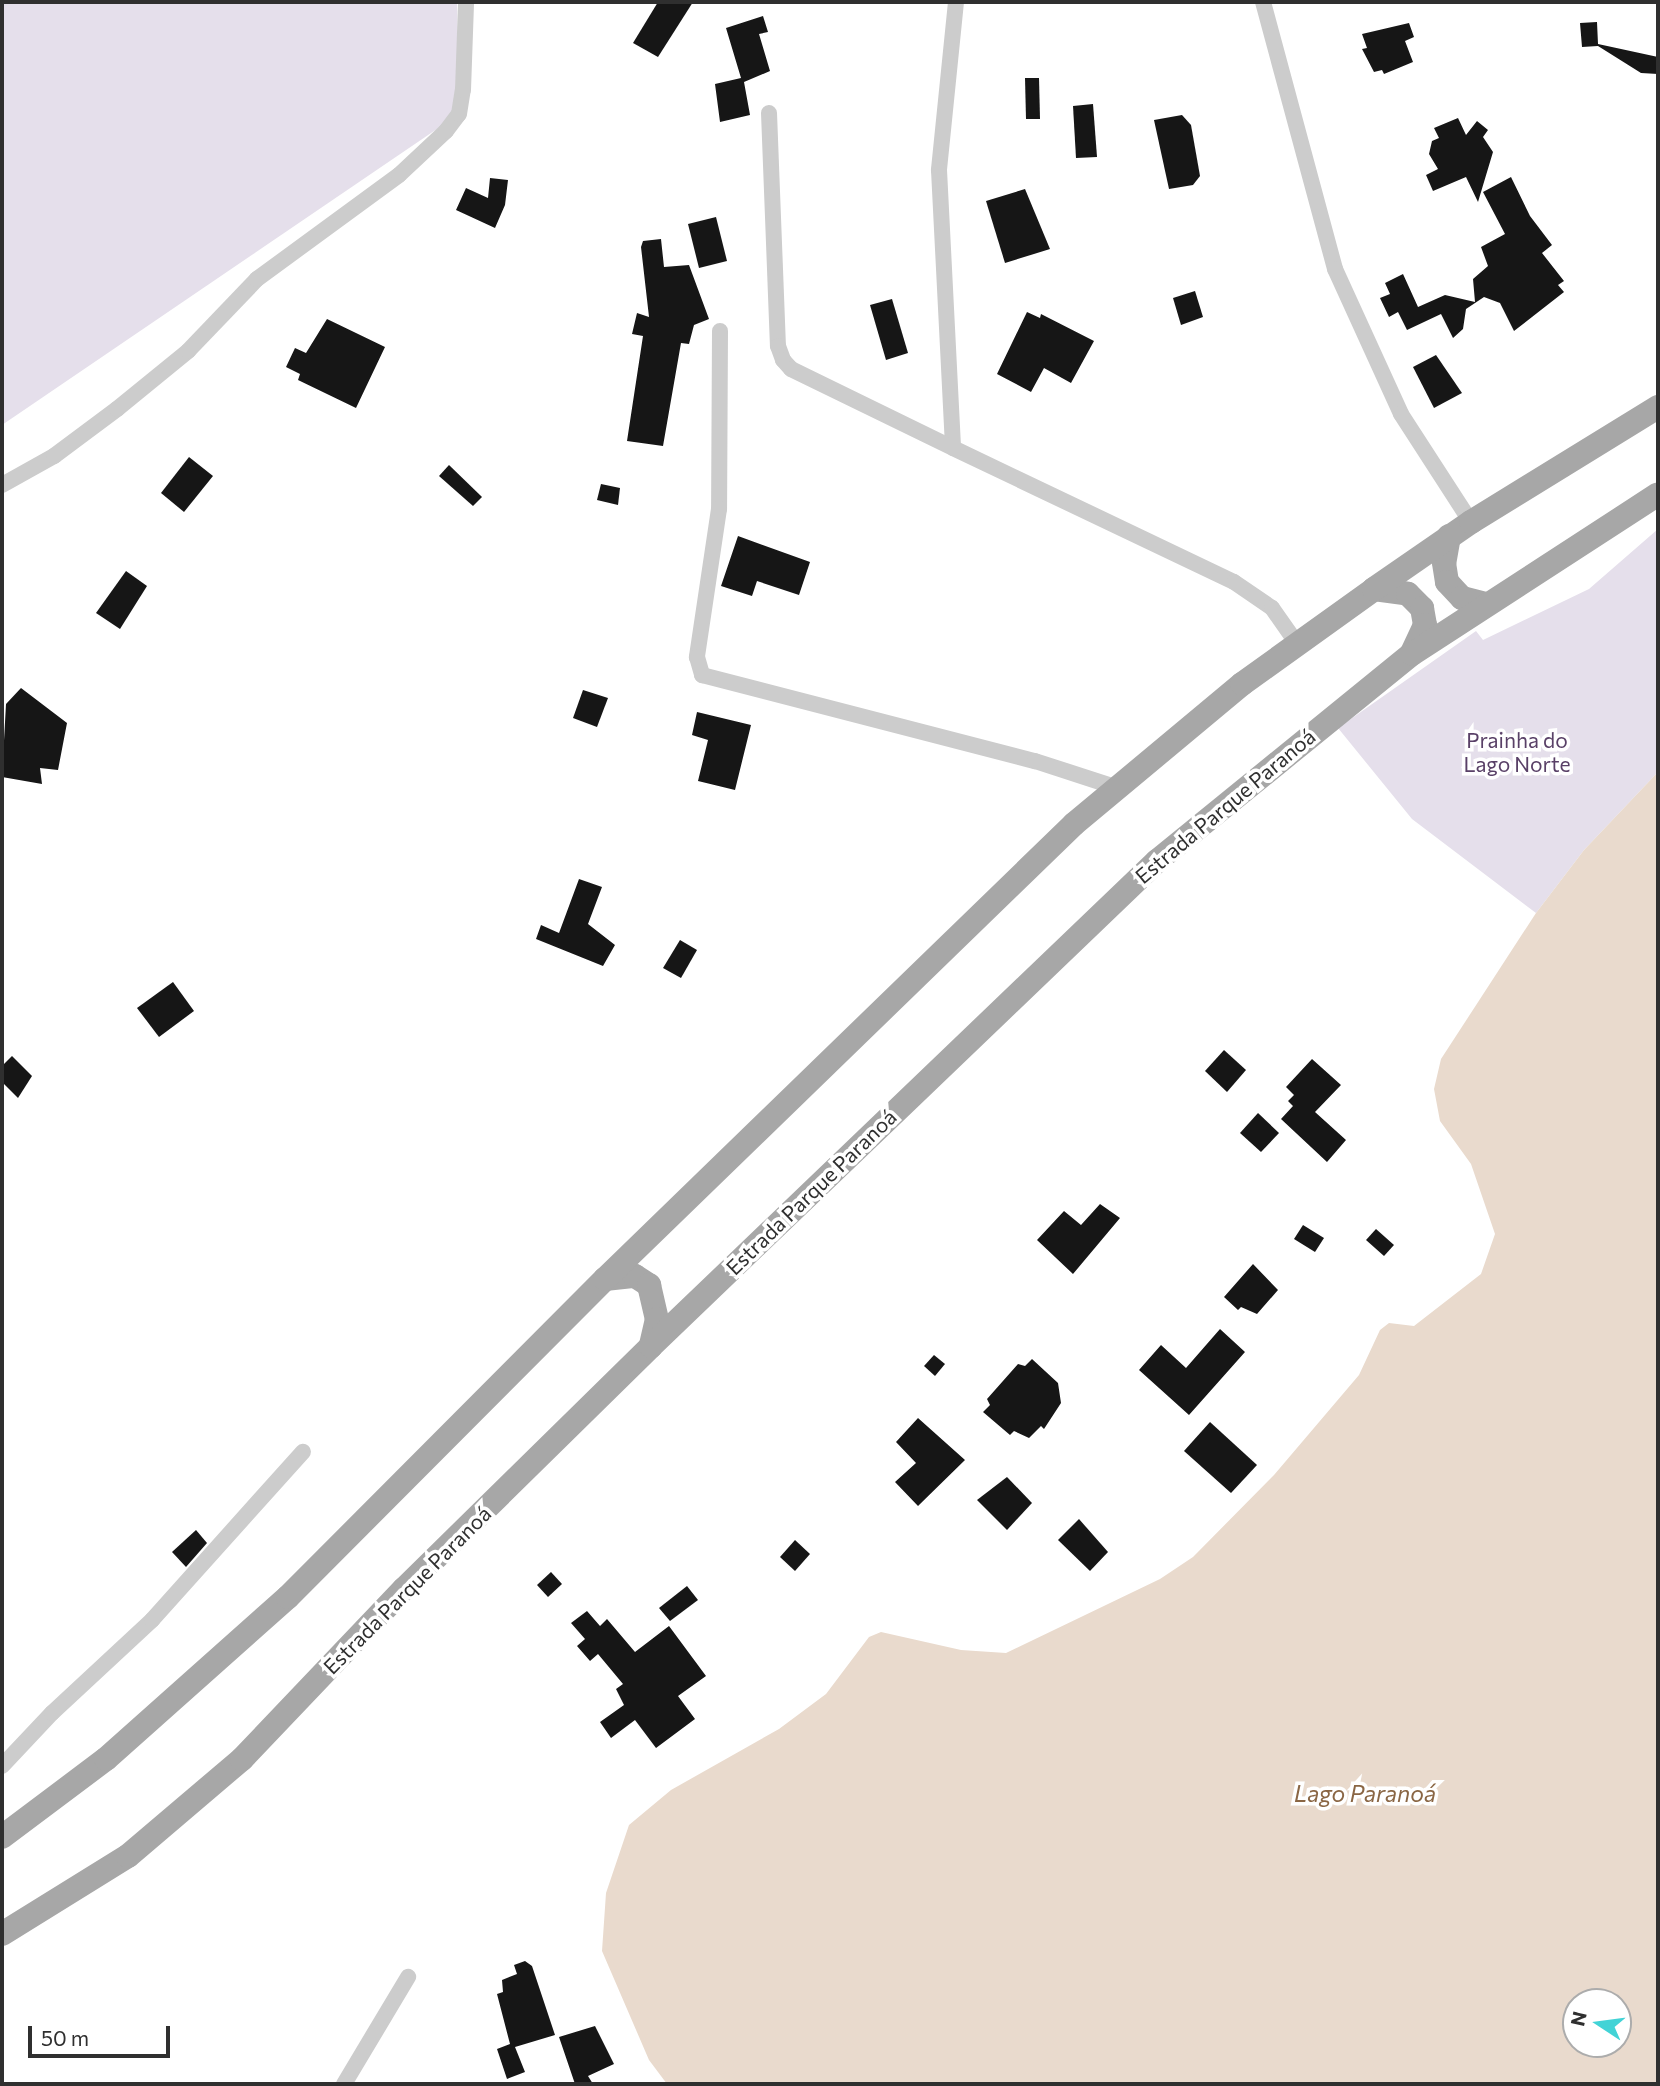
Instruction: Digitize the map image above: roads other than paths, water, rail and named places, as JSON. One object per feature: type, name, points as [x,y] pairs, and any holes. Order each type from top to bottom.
[{"type":"main road","points":[[2,1837],[52,1803],[195,1683],[288,1597],[605,1279],[1074,824],[1298,645],[1374,589],[1471,522],[1658,407]]},
{"type":"main road","name":"Estrada Parque Paranoá","points":[[2,1934],[128,1856],[184,1812],[242,1759],[404,1589],[651,1346],[1157,861],[1412,654],[1658,494]]},
{"type":"main road","points":[[1449,537],[1444,564],[1447,582],[1462,598],[1486,604]]},
{"type":"main road","points":[[1374,589],[1408,594],[1422,608],[1425,625],[1412,654]]},
{"type":"main road","points":[[605,1279],[635,1276],[649,1286],[657,1319],[651,1346]]},
{"type":"street","points":[[2,485],[54,456],[117,409],[188,351],[257,279],[399,175],[446,131],[459,114],[463,90],[466,2]]},
{"type":"street","points":[[953,448],[939,170],[956,2]]},
{"type":"street","points":[[1263,2],[1335,269],[1401,414],[1471,522]]},
{"type":"street","points":[[769,113],[778,346],[783,360],[791,369],[1234,582],[1272,608],[1298,645]]},
{"type":"street","points":[[720,331],[719,509],[697,657],[702,675],[1035,761],[1118,788]]},
{"type":"street","points":[[2,1766],[52,1713],[152,1620],[303,1452]]},
{"type":"street","points":[[344,2084],[408,1978]]},
{"type":"water","name":"Lago Paranoá","points":[[1658,772],[1658,2084],[667,2084],[649,2060],[602,1951],[606,1893],[629,1825],[671,1790],[779,1729],[826,1694],[869,1637],[881,1632],[961,1650],[1006,1653],[1160,1579],[1193,1557],[1274,1475],[1359,1375],[1380,1330],[1389,1323],[1414,1326],[1481,1274],[1495,1234],[1471,1164],[1440,1121],[1434,1089],[1441,1059],[1536,913],[1584,850]]},
{"type":"park label","name":"Prainha do Lago Norte","points":[[1517,752]]}]
